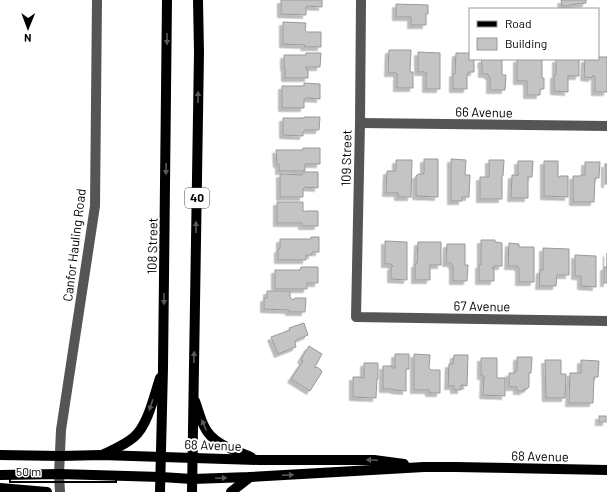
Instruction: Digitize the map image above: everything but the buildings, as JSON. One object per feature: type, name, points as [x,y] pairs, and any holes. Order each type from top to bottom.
[{"type":"main road","name":"108 Street","points":[[160,492],[162,457],[167,0]]},
{"type":"main road","name":"40","points":[[192,492],[199,52],[198,0]]},
{"type":"main road","points":[[101,455],[120,446],[134,437],[140,430],[145,421],[163,368]]},
{"type":"main road","points":[[194,396],[204,426],[209,434],[224,446],[259,460]]},
{"type":"main road","name":"68 Avenue","points":[[0,455],[101,455],[259,460],[374,460],[424,467]]},
{"type":"main road","name":"68 Avenue","points":[[0,475],[59,474],[192,479],[424,467],[607,470]]},
{"type":"main road","points":[[231,492],[250,477]]},
{"type":"main road","points":[[0,488],[47,492]]},
{"type":"street","name":"Canfor Hauling Road","points":[[60,492],[59,474],[61,430],[95,206],[97,0]]},
{"type":"street","name":"109 Street","points":[[356,317],[361,0]]},
{"type":"street","name":"66 Avenue","points":[[360,123],[607,126]]},
{"type":"street","name":"67 Avenue","points":[[356,317],[607,321]]}]
